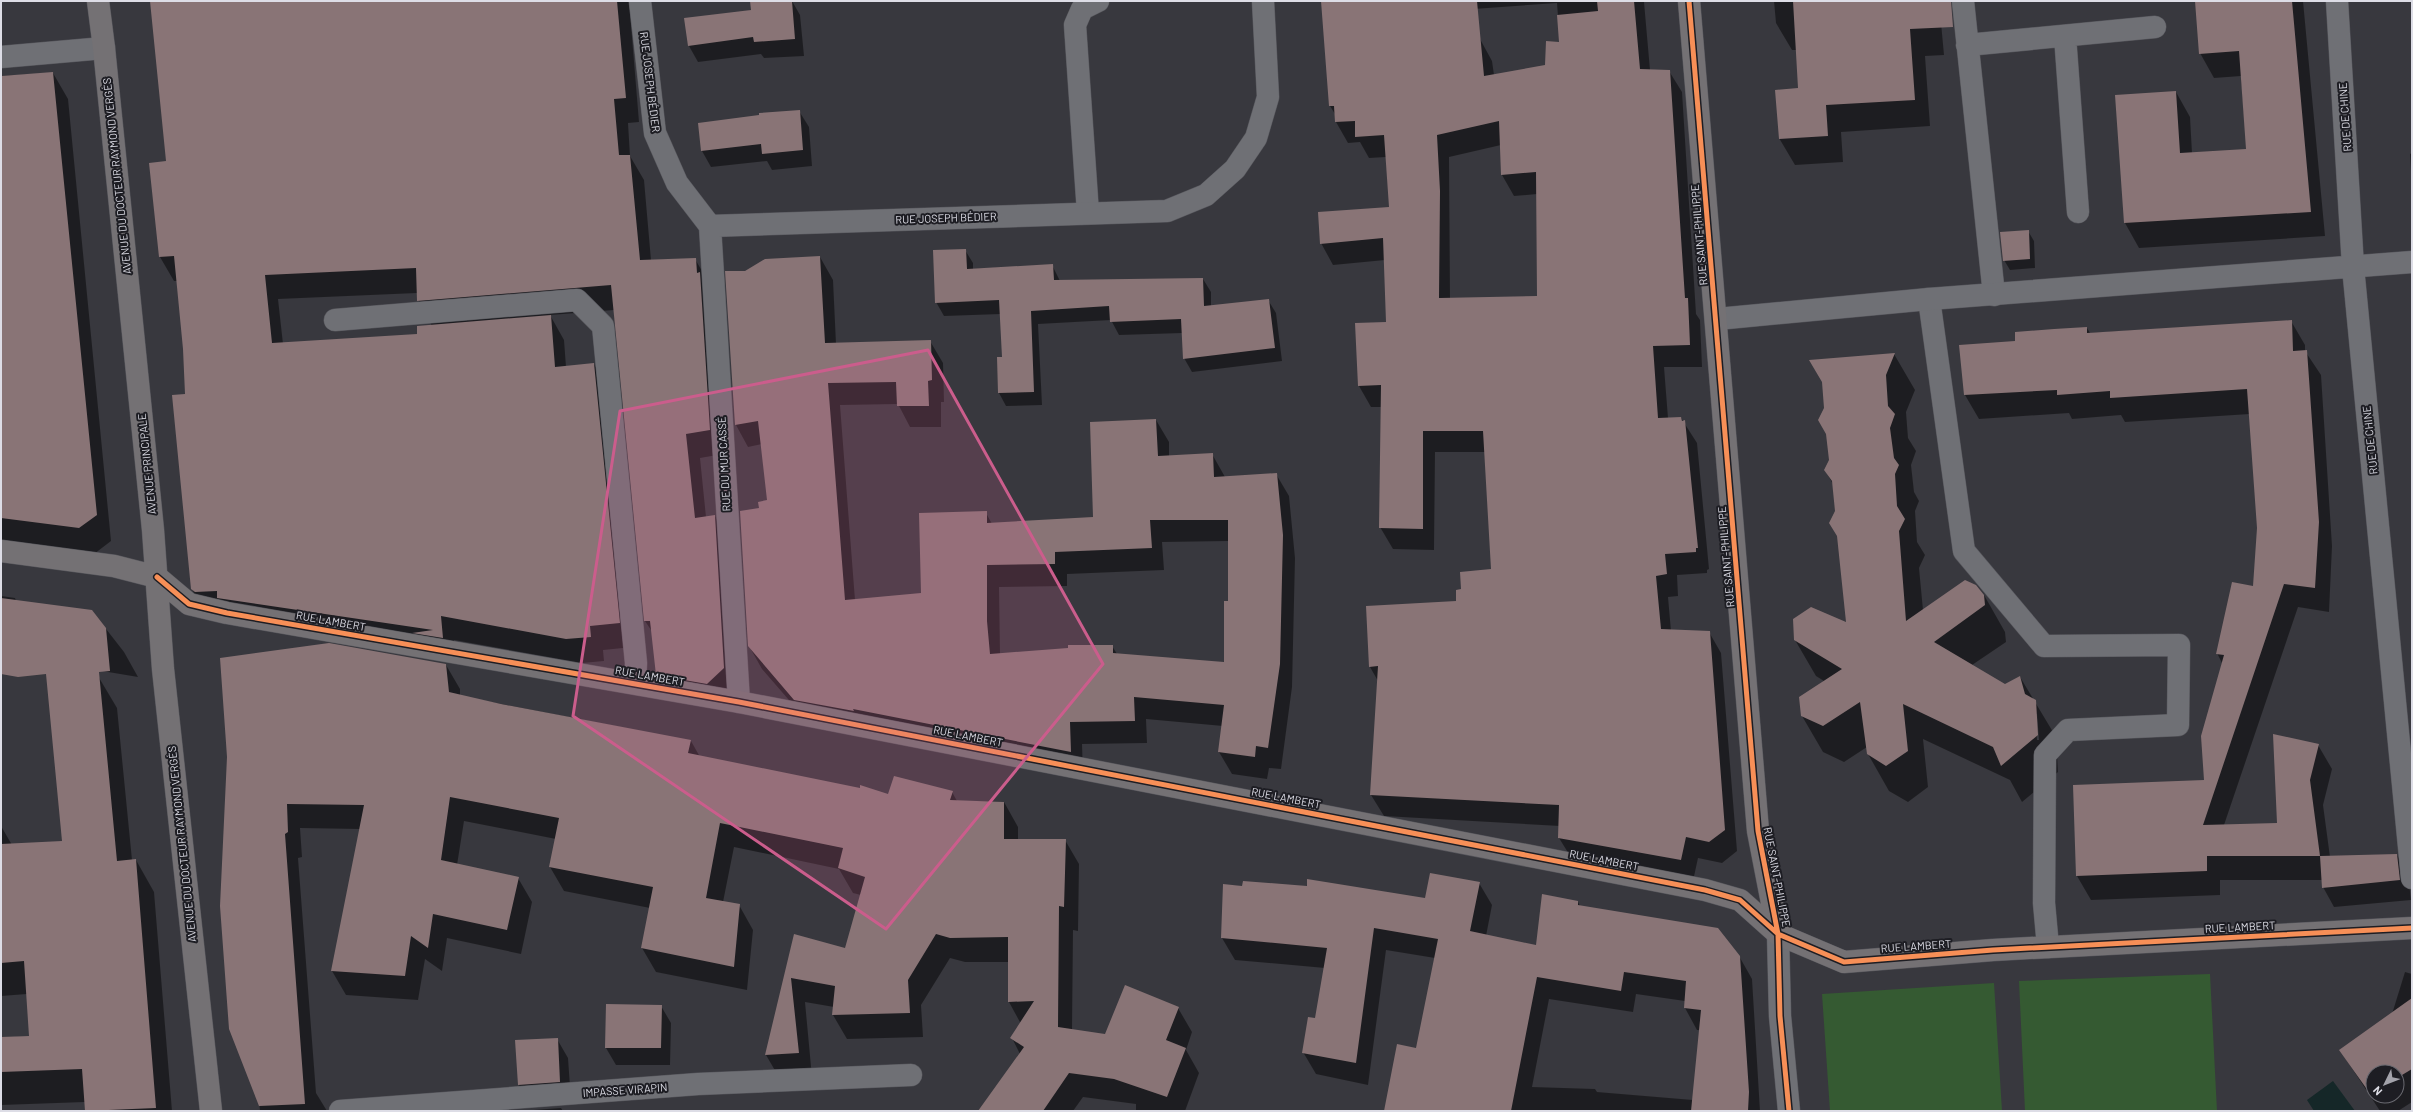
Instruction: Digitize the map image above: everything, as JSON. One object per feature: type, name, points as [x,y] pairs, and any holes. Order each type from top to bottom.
[{"type":"street","name":"AVENUE DU DOCTEUR RAYMOND VERGÈS","points":[[98,1],[135,351]]},
{"type":"street","name":"RUE JOSEPH BÉDIER","points":[[640,1],[655,133],[677,183],[710,226],[1167,211],[1206,195],[1235,169],[1256,138],[1268,97],[1263,1]]},
{"type":"street","points":[[1088,213],[1075,25],[1082,9],[1098,1]]},
{"type":"street","name":"RUE SAINT-PHILIPPE","points":[[1689,1],[1717,319],[1758,831],[1778,934],[1780,1016],[1789,1111]]},
{"type":"street","points":[[1963,1],[1994,295]]},
{"type":"street","name":"RUE DE CHINE","points":[[2337,1],[2353,267],[2412,878]]},
{"type":"street","points":[[1967,45],[2155,27]]},
{"type":"street","points":[[2065,36],[2078,212]]},
{"type":"street","points":[[1,57],[104,48]]},
{"type":"street","name":"RUE DU MUR CASSÉ","points":[[710,226],[738,702]]},
{"type":"street","points":[[1717,319],[1929,299],[2412,262]]},
{"type":"street","points":[[1929,299],[1964,552],[2044,646],[2179,645],[2178,725],[2068,730],[2045,755],[2044,903],[2048,947]]},
{"type":"street","points":[[335,320],[577,300],[603,326],[636,656],[635,683]]},
{"type":"street","name":"AVENUE PRINCIPALE","points":[[135,351],[157,577]]},
{"type":"street","name":"RUE LAMBERT","points":[[1,550],[114,566],[157,577],[189,604],[227,613],[738,702],[1704,890],[1740,900],[1778,934],[1844,962],[2048,947],[2412,928]]},
{"type":"street","name":"AVENUE DU DOCTEUR RAYMOND VERGÈS","points":[[157,577],[163,669],[211,1111]]},
{"type":"street","name":"IMPASSE VIRAPIN","points":[[340,1111],[698,1084],[911,1075]]},
{"type":"highlighted area","points":[[928,350],[1103,664],[886,929],[573,716],[620,411]]},
{"type":"green space","points":[[2210,974],[2217,1111],[2025,1111],[2019,981]]},
{"type":"green space","points":[[1994,983],[2002,1111],[1830,1111],[1822,994]]},
{"type":"shaded area","points":[[2333,1081],[2355,1111],[2314,1111],[2307,1100]]},
{"type":"building","points":[[150,1],[617,1],[626,98],[614,99],[619,155],[630,155],[640,260],[696,258],[697,273],[700,272],[710,430],[686,434],[695,518],[715,515],[724,668],[707,684],[656,675],[650,621],[644,621],[611,285],[417,301],[416,268],[265,275],[272,343],[417,334],[417,326],[551,315],[555,367],[594,363],[620,623],[590,626],[591,637],[566,639],[441,616],[443,638],[412,633],[433,630],[217,598],[217,591],[195,592],[191,589],[172,395],[185,394],[183,349],[174,256],[159,257],[149,163],[166,161]]},
{"type":"building","points":[[750,1],[792,1],[795,39],[754,42],[753,37],[688,46],[684,18],[751,10]]},
{"type":"building","points":[[1321,1],[1477,1],[1484,76],[1545,65],[1546,41],[1559,42],[1557,15],[1598,11],[1597,1],[1634,1],[1640,69],[1670,70],[1685,298],[1688,298],[1690,345],[1653,346],[1658,418],[1681,417],[1682,421],[1685,420],[1698,548],[1696,548],[1696,552],[1665,554],[1667,574],[1656,576],[1661,629],[1710,631],[1725,830],[1709,842],[1686,837],[1681,860],[1558,838],[1559,805],[1370,795],[1378,666],[1369,667],[1366,606],[1456,601],[1456,590],[1461,589],[1460,572],[1491,569],[1483,431],[1423,431],[1423,529],[1379,528],[1381,385],[1358,386],[1355,323],[1386,322],[1383,238],[1320,244],[1318,212],[1389,207],[1384,135],[1355,137],[1355,121],[1335,122],[1334,106],[1329,106]],"holes":[[[1499,121],[1501,175],[1536,172],[1537,296],[1439,298],[1440,191],[1437,135]]]},
{"type":"building","points":[[1793,1],[1951,1],[1953,27],[1910,29],[1915,100],[1826,105],[1828,136],[1779,139],[1775,90],[1798,88]]},
{"type":"building","points":[[2195,1],[2292,1],[2311,212],[2124,223],[2115,95],[2176,91],[2180,153],[2246,149],[2239,51],[2199,54]]},
{"type":"building","points":[[53,72],[97,515],[79,528],[1,518],[1,76]]},
{"type":"building","points":[[800,110],[803,150],[762,154],[761,144],[701,151],[698,123],[759,115],[759,113]]},
{"type":"building","points":[[2029,230],[2030,259],[2003,261],[2000,232]]},
{"type":"building","points":[[966,249],[967,269],[1053,264],[1054,280],[1203,278],[1204,306],[1269,299],[1275,348],[1183,359],[1181,319],[1110,322],[1109,306],[1031,311],[1034,392],[998,393],[997,357],[1002,357],[999,300],[935,303],[933,250]]},
{"type":"building","points":[[820,256],[825,343],[931,340],[932,380],[928,381],[929,406],[897,406],[896,382],[828,383],[845,600],[921,593],[919,513],[987,511],[987,523],[1093,517],[1090,422],[1156,419],[1158,456],[1213,453],[1214,477],[1277,473],[1283,535],[1280,664],[1268,748],[1256,746],[1255,757],[1218,752],[1224,705],[1134,697],[1135,721],[1070,722],[1071,752],[853,709],[854,711],[794,700],[748,646],[740,511],[759,508],[758,502],[767,500],[758,421],[735,425],[725,271],[745,271],[765,259]],"holes":[[[1150,520],[1228,520],[1228,601],[1224,601],[1224,662],[1113,653],[1113,645],[1068,645],[1068,648],[990,654],[987,621],[987,565],[1055,564],[1055,552],[1152,548]]]},
{"type":"building","points":[[2292,320],[2293,351],[2307,350],[2319,522],[2315,588],[2284,584],[2203,825],[2277,823],[2273,734],[2319,744],[2310,780],[2320,856],[2207,856],[2207,871],[2076,876],[2073,785],[2204,780],[2201,736],[2224,655],[2216,654],[2232,582],[2253,586],[2257,528],[2247,389],[2110,398],[2110,391],[2057,395],[2057,390],[1964,395],[1959,345],[2015,341],[2015,332],[2054,329],[2087,327],[2087,333]]},
{"type":"building","points":[[1895,353],[1886,375],[1888,406],[1895,414],[1890,428],[1894,458],[1899,465],[1895,474],[1897,506],[1905,519],[1899,531],[1906,621],[1965,580],[1976,585],[1984,595],[1985,605],[1934,642],[2005,684],[2020,676],[2025,694],[2036,700],[2038,735],[2001,766],[1993,747],[1903,704],[1908,751],[1886,766],[1867,754],[1860,702],[1823,726],[1801,716],[1799,697],[1842,669],[1794,640],[1793,619],[1811,607],[1846,622],[1837,536],[1829,523],[1835,511],[1832,481],[1824,470],[1829,460],[1826,434],[1818,420],[1824,408],[1822,382],[1809,360]]},
{"type":"building","points":[[1,598],[92,610],[106,628],[110,671],[99,672],[117,861],[136,859],[156,1108],[85,1111],[82,1069],[1,1072],[1,1037],[29,1036],[24,961],[1,963],[1,844],[62,841],[46,674],[18,677],[1,674]]},
{"type":"building","points":[[329,643],[446,664],[449,692],[501,704],[691,740],[688,753],[860,788],[860,785],[888,794],[894,776],[953,791],[950,800],[1004,802],[1004,839],[1066,839],[1064,907],[1059,906],[1058,1027],[1105,1034],[1125,985],[1179,1007],[1166,1040],[1186,1048],[1167,1097],[1114,1079],[1069,1073],[1043,1111],[978,1111],[1024,1047],[1010,1038],[1034,1001],[1008,1002],[1008,937],[950,938],[936,934],[908,980],[910,1013],[832,1015],[835,986],[791,978],[799,1053],[765,1055],[794,934],[845,948],[865,877],[838,868],[843,848],[720,823],[706,898],[740,904],[734,967],[641,948],[653,887],[549,867],[559,818],[450,797],[441,860],[519,877],[507,930],[433,914],[428,948],[411,936],[405,976],[331,971],[364,805],[287,804],[288,832],[285,834],[305,1104],[259,1106],[229,1029],[220,906],[227,757],[220,658]]},
{"type":"building","points":[[2397,854],[2400,880],[2322,888],[2320,856]]},
{"type":"building","points":[[1430,873],[1480,882],[1470,931],[1536,945],[1542,894],[1578,901],[1578,905],[1718,928],[1740,956],[1749,1092],[1748,1111],[1691,1111],[1701,1010],[1684,1008],[1686,981],[1624,972],[1621,991],[1537,977],[1511,1111],[1384,1111],[1397,1044],[1416,1048],[1438,939],[1374,928],[1356,1063],[1302,1053],[1308,1017],[1315,1018],[1327,948],[1221,938],[1223,884],[1242,886],[1243,881],[1307,886],[1307,879],[1425,898]]},
{"type":"building","points":[[2412,998],[2412,1069],[2405,1073],[2405,1064],[2365,1064],[2365,1087],[2339,1050]]},
{"type":"building","points":[[606,1004],[662,1005],[661,1048],[605,1048]]},
{"type":"building","points":[[558,1038],[560,1082],[518,1085],[515,1040]]},
{"type":"cycle path","points":[[1689,1],[1758,831],[1778,934],[1780,1016],[1789,1111]]},
{"type":"cycle path","points":[[157,577],[189,604],[227,613],[739,702],[1705,890],[1740,900],[1778,934],[1844,962],[1993,950],[2412,928]]}]
